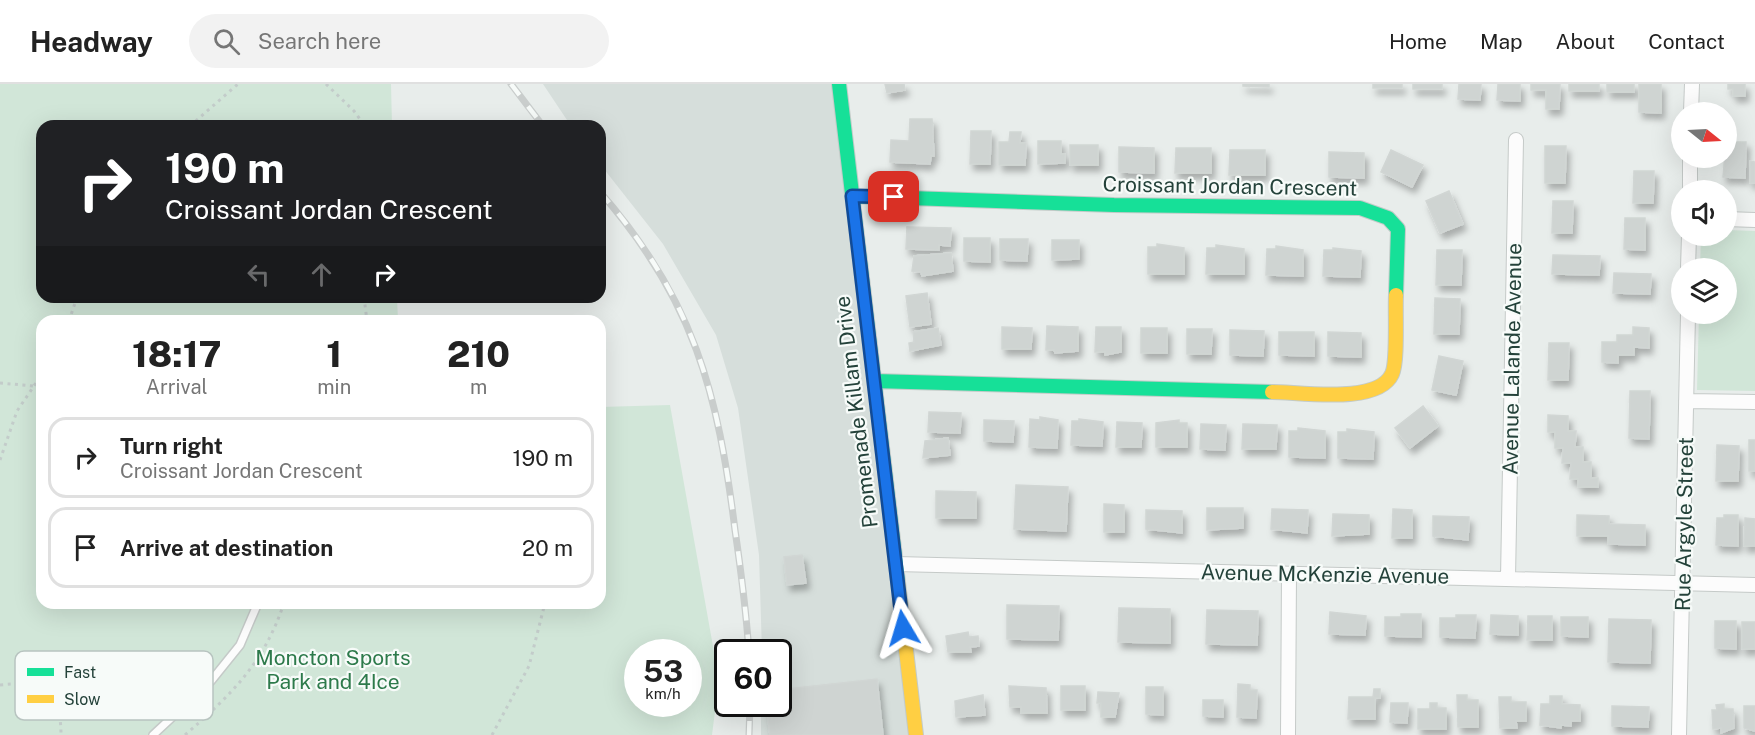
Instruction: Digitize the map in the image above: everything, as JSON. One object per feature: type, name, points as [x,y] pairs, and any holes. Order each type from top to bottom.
[{"type":"street","name":"Promenade Killam Drive","points":[[839,84],[916,735]]},
{"type":"street","points":[[1691,102],[1692,84]]},
{"type":"street","name":"Avenue Lalande Avenue","points":[[1508,578],[1516,140]]},
{"type":"street","name":"Croissant Jordan Crescent","points":[[852,196],[1114,205],[1360,208],[1388,218],[1398,229],[1393,373],[1386,385],[1374,391],[1359,394],[874,381]]},
{"type":"street","points":[[1737,219],[1755,220]]},
{"type":"street","name":"Rue Argyle Street","points":[[1679,735],[1688,324]]},
{"type":"street","points":[[1686,401],[1755,402]]},
{"type":"street","name":"Avenue McKenzie Avenue","points":[[896,564],[1755,585]]},
{"type":"street","points":[[1288,735],[1289,574]]},
{"type":"lane","points":[[213,678],[240,645],[255,609]]},
{"type":"lane","points":[[153,735],[169,720]]},
{"type":"path","points":[[197,120],[238,84]]},
{"type":"path","points":[[326,84],[361,120]]},
{"type":"path","points":[[0,383],[34,386]]},
{"type":"path","points":[[0,460],[17,411],[36,383]]},
{"type":"path","points":[[213,711],[230,696],[251,671],[266,648],[282,609]]},
{"type":"path","points":[[492,735],[529,666],[543,609]]},
{"type":"path","points":[[0,685],[15,683]]},
{"type":"path","points":[[185,735],[202,720]]},
{"type":"shaded area","points":[[543,84],[843,84],[919,735],[761,735],[761,717],[792,717],[792,639],[762,639],[759,555],[738,408],[716,335],[663,244],[606,172],[606,120],[567,120]]},
{"type":"green space","name":"Moncton Sports Park and 4Ice","points":[[0,84],[391,84],[392,120],[36,120],[36,303],[397,303],[398,315],[36,315],[36,609],[606,609],[606,407],[670,405],[714,652],[714,717],[712,735],[0,735]]},
{"type":"green space","points":[[1737,230],[1755,231],[1755,391],[1697,390],[1699,324],[1737,324],[1737,258],[1700,258],[1701,246],[1737,246]]},
{"type":"building","points":[[885,84],[904,84],[905,90],[887,93]]},
{"type":"building","points":[[1243,84],[1269,84],[1269,87],[1243,86]]},
{"type":"building","points":[[1373,84],[1402,84],[1402,88],[1373,88]]},
{"type":"building","points":[[1413,84],[1442,84],[1442,89],[1413,89]]},
{"type":"building","points":[[1459,84],[1481,84],[1480,100],[1458,99]]},
{"type":"building","points":[[1498,84],[1520,84],[1520,101],[1497,100]]},
{"type":"building","points":[[1531,84],[1560,84],[1559,109],[1546,109],[1546,90],[1531,90]]},
{"type":"building","points":[[1569,84],[1599,84],[1599,91],[1569,91]]},
{"type":"building","points":[[1607,84],[1634,84],[1634,92],[1607,92]]},
{"type":"building","points":[[1639,84],[1661,84],[1661,113],[1639,112]]},
{"type":"building","points":[[1728,84],[1745,84],[1745,96],[1733,96],[1733,89],[1728,89]]},
{"type":"building","points":[[910,119],[932,119],[934,156],[931,156],[930,164],[890,162],[891,140],[909,141]]},
{"type":"building","points":[[971,131],[991,131],[990,164],[970,164]]},
{"type":"building","points":[[1010,132],[1021,132],[1020,143],[1026,143],[1025,165],[999,165],[999,142],[1009,142]]},
{"type":"building","points":[[1038,141],[1061,141],[1061,154],[1065,154],[1065,163],[1038,164]]},
{"type":"building","points":[[1737,142],[1746,142],[1745,178],[1723,177],[1724,168],[1737,168]]},
{"type":"building","points":[[1070,145],[1098,145],[1098,165],[1070,165]]},
{"type":"building","points":[[1545,146],[1566,146],[1565,183],[1545,183]]},
{"type":"building","points":[[1119,147],[1154,148],[1154,173],[1119,172]]},
{"type":"building","points":[[1176,148],[1211,148],[1211,173],[1175,173]]},
{"type":"building","points":[[1230,150],[1265,150],[1265,175],[1229,175]]},
{"type":"building","points":[[1391,150],[1423,165],[1412,187],[1381,172]]},
{"type":"building","points":[[1329,152],[1364,153],[1364,178],[1329,177]]},
{"type":"building","points":[[1750,161],[1755,162],[1755,183],[1750,183]]},
{"type":"building","points":[[1634,171],[1654,171],[1653,203],[1633,203]]},
{"type":"building","points":[[1449,191],[1463,224],[1440,233],[1426,201]]},
{"type":"building","points":[[1553,201],[1573,201],[1572,233],[1552,233]]},
{"type":"building","points":[[1625,218],[1645,218],[1645,250],[1624,249]]},
{"type":"building","points":[[907,227],[951,228],[950,246],[939,245],[939,250],[906,249]]},
{"type":"building","points":[[964,238],[990,238],[990,262],[964,261]]},
{"type":"building","points":[[1000,239],[1028,239],[1027,261],[1000,260]]},
{"type":"building","points":[[1052,240],[1079,240],[1079,259],[1052,260]]},
{"type":"building","points":[[1157,244],[1184,248],[1184,274],[1148,274],[1148,247],[1157,247]]},
{"type":"building","points":[[1216,245],[1244,249],[1244,274],[1206,274],[1207,248],[1216,248]]},
{"type":"building","points":[[1276,246],[1303,250],[1303,276],[1266,275],[1267,249],[1276,249]]},
{"type":"building","points":[[1333,248],[1361,251],[1360,277],[1323,276],[1324,250],[1333,250]]},
{"type":"building","points":[[1437,250],[1462,250],[1461,285],[1436,285]]},
{"type":"building","points":[[951,253],[953,271],[922,276],[921,272],[912,271],[914,256]]},
{"type":"building","points":[[1553,255],[1600,256],[1599,275],[1552,274]]},
{"type":"building","points":[[1614,273],[1651,274],[1650,294],[1613,293]]},
{"type":"building","points":[[927,293],[931,324],[910,327],[906,296]]},
{"type":"building","points":[[1435,298],[1460,299],[1459,334],[1434,334]]},
{"type":"building","points":[[1047,326],[1078,327],[1078,351],[1055,353],[1054,350],[1046,350]]},
{"type":"building","points":[[1002,327],[1032,328],[1031,349],[1002,349]]},
{"type":"building","points":[[1096,327],[1121,327],[1121,352],[1105,355],[1105,352],[1095,352]]},
{"type":"building","points":[[1633,327],[1649,328],[1649,348],[1634,347],[1634,355],[1618,355],[1618,363],[1602,362],[1602,342],[1617,342],[1617,335],[1633,335]]},
{"type":"building","points":[[938,328],[941,345],[910,351],[909,343],[914,342],[913,332]]},
{"type":"building","points":[[1141,328],[1167,328],[1167,353],[1141,353]]},
{"type":"building","points":[[1187,329],[1212,329],[1211,354],[1187,354]]},
{"type":"building","points":[[1230,330],[1264,331],[1263,356],[1230,355]]},
{"type":"building","points":[[1279,332],[1314,332],[1314,356],[1279,355]]},
{"type":"building","points":[[1328,332],[1361,333],[1361,357],[1328,356]]},
{"type":"building","points":[[1549,343],[1569,343],[1568,380],[1548,380]]},
{"type":"building","points":[[1439,356],[1463,361],[1456,395],[1432,390]]},
{"type":"building","points":[[1630,391],[1650,391],[1649,439],[1629,438]]},
{"type":"building","points":[[1423,406],[1438,426],[1410,448],[1395,428]]},
{"type":"building","points":[[929,412],[961,413],[960,433],[928,432]]},
{"type":"building","points":[[1548,415],[1568,416],[1568,431],[1576,431],[1575,447],[1583,447],[1583,462],[1591,462],[1591,478],[1598,478],[1598,487],[1578,487],[1578,479],[1570,479],[1571,463],[1562,463],[1563,448],[1555,448],[1555,432],[1548,432]]},
{"type":"building","points":[[1040,417],[1058,420],[1057,448],[1029,447],[1030,419],[1040,420]]},
{"type":"building","points":[[1079,419],[1103,422],[1102,446],[1071,445],[1072,421],[1079,421]]},
{"type":"building","points":[[984,420],[1014,421],[1013,442],[984,441]]},
{"type":"building","points":[[1179,420],[1179,423],[1187,423],[1187,447],[1156,447],[1156,423]]},
{"type":"building","points":[[1117,422],[1142,423],[1141,447],[1116,447]]},
{"type":"building","points":[[1201,424],[1226,425],[1225,450],[1200,449]]},
{"type":"building","points":[[1243,424],[1277,425],[1276,449],[1242,449]]},
{"type":"building","points":[[1298,428],[1325,431],[1325,458],[1289,457],[1289,431],[1298,431]]},
{"type":"building","points":[[1347,429],[1374,432],[1373,459],[1338,458],[1338,432],[1347,432]]},
{"type":"building","points":[[948,438],[950,455],[923,458],[925,441]]},
{"type":"building","points":[[1749,440],[1755,440],[1755,471],[1749,471]]},
{"type":"building","points":[[1717,445],[1739,446],[1738,481],[1716,481]]},
{"type":"building","points":[[1016,485],[1068,487],[1066,531],[1014,529]]},
{"type":"building","points":[[936,491],[976,492],[976,518],[936,518]]},
{"type":"building","points":[[1104,504],[1124,505],[1124,532],[1104,532]]},
{"type":"building","points":[[1207,508],[1243,508],[1243,528],[1207,530]]},
{"type":"building","points":[[1272,509],[1308,510],[1307,533],[1271,529]]},
{"type":"building","points":[[1393,509],[1412,510],[1412,538],[1392,538]]},
{"type":"building","points":[[1146,510],[1182,511],[1182,533],[1146,529]]},
{"type":"building","points":[[1333,514],[1369,515],[1369,534],[1332,536]]},
{"type":"building","points":[[1577,515],[1609,516],[1609,524],[1645,525],[1645,545],[1608,544],[1608,536],[1577,536]]},
{"type":"building","points":[[1724,515],[1738,515],[1738,546],[1716,545],[1717,518],[1724,518]]},
{"type":"building","points":[[1433,516],[1469,517],[1468,540],[1433,536]]},
{"type":"building","points":[[1745,518],[1755,519],[1755,546],[1744,546]]},
{"type":"building","points":[[802,555],[806,583],[787,585],[784,557]]},
{"type":"building","points":[[1007,605],[1059,606],[1058,640],[1007,639]]},
{"type":"building","points":[[1119,608],[1170,609],[1170,643],[1118,642]]},
{"type":"building","points":[[1207,610],[1258,611],[1257,645],[1206,644]]},
{"type":"building","points":[[1330,612],[1366,616],[1365,635],[1329,634]]},
{"type":"building","points":[[1401,614],[1421,614],[1421,637],[1385,636],[1385,617],[1401,617]]},
{"type":"building","points":[[1456,615],[1476,615],[1475,638],[1440,637],[1440,618],[1456,618]]},
{"type":"building","points":[[1491,615],[1518,616],[1518,635],[1490,634]]},
{"type":"building","points":[[1528,616],[1552,616],[1552,640],[1527,640]]},
{"type":"building","points":[[1561,617],[1588,617],[1588,637],[1561,636]]},
{"type":"building","points":[[1609,619],[1651,620],[1650,663],[1608,662]]},
{"type":"building","points":[[1715,621],[1736,621],[1736,649],[1715,648]]},
{"type":"building","points":[[1742,622],[1755,622],[1755,649],[1742,649]]},
{"type":"building","points":[[968,632],[969,637],[978,636],[979,646],[970,647],[971,652],[948,652],[946,636]]},
{"type":"building","points":[[877,679],[883,735],[770,735],[768,717],[792,717],[792,688]]},
{"type":"building","points":[[1238,684],[1250,685],[1250,690],[1257,690],[1256,718],[1237,717]]},
{"type":"building","points":[[1009,686],[1046,688],[1047,713],[1021,713],[1021,707],[1010,707]]},
{"type":"building","points":[[1061,686],[1085,686],[1085,710],[1061,710]]},
{"type":"building","points":[[1146,687],[1163,687],[1163,715],[1146,714]]},
{"type":"building","points":[[1374,689],[1380,689],[1380,698],[1375,698],[1375,719],[1348,719],[1349,697],[1373,697]]},
{"type":"building","points":[[1098,692],[1119,693],[1115,717],[1101,717],[1101,703],[1097,703]]},
{"type":"building","points":[[983,695],[985,715],[956,717],[955,701]]},
{"type":"building","points":[[1457,695],[1467,695],[1467,700],[1478,700],[1478,727],[1458,727]]},
{"type":"building","points":[[1550,696],[1562,696],[1562,704],[1580,705],[1580,721],[1571,721],[1571,726],[1561,725],[1561,728],[1540,725],[1541,704],[1550,704]]},
{"type":"building","points":[[1499,697],[1511,697],[1511,702],[1526,702],[1526,721],[1516,721],[1517,728],[1500,728]]},
{"type":"building","points":[[1203,700],[1223,700],[1223,717],[1203,716]]},
{"type":"building","points":[[1391,703],[1408,703],[1407,723],[1390,722]]},
{"type":"building","points":[[1430,703],[1437,703],[1437,708],[1446,708],[1446,729],[1418,729],[1418,709],[1430,709]]},
{"type":"building","points":[[1724,704],[1724,709],[1733,709],[1734,728],[1721,733],[1721,728],[1713,729],[1712,710],[1717,710],[1716,705]]},
{"type":"building","points":[[1612,706],[1649,707],[1648,727],[1612,726]]},
{"type":"building","points":[[1744,706],[1755,706],[1755,731],[1744,728]]},
{"type":"railway","points":[[511,84],[538,120]]},
{"type":"railway","points":[[606,200],[632,232],[680,310],[710,391],[728,481],[748,639]]},
{"type":"railway","points":[[749,735],[750,717]]},
{"type":"traffic: fast","points":[[839,84],[898,582]]},
{"type":"traffic: fast","points":[[852,196],[1114,205],[1360,208],[1388,218],[1398,229],[1396,295]]},
{"type":"traffic: fast","points":[[874,381],[1272,392]]},
{"type":"traffic: slow","points":[[1272,392],[1337,395],[1371,390],[1384,384],[1394,368],[1396,295]]},
{"type":"traffic: slow","points":[[898,582],[916,735]]},
{"type":"route","points":[[894,197],[852,196],[903,628]]}]
